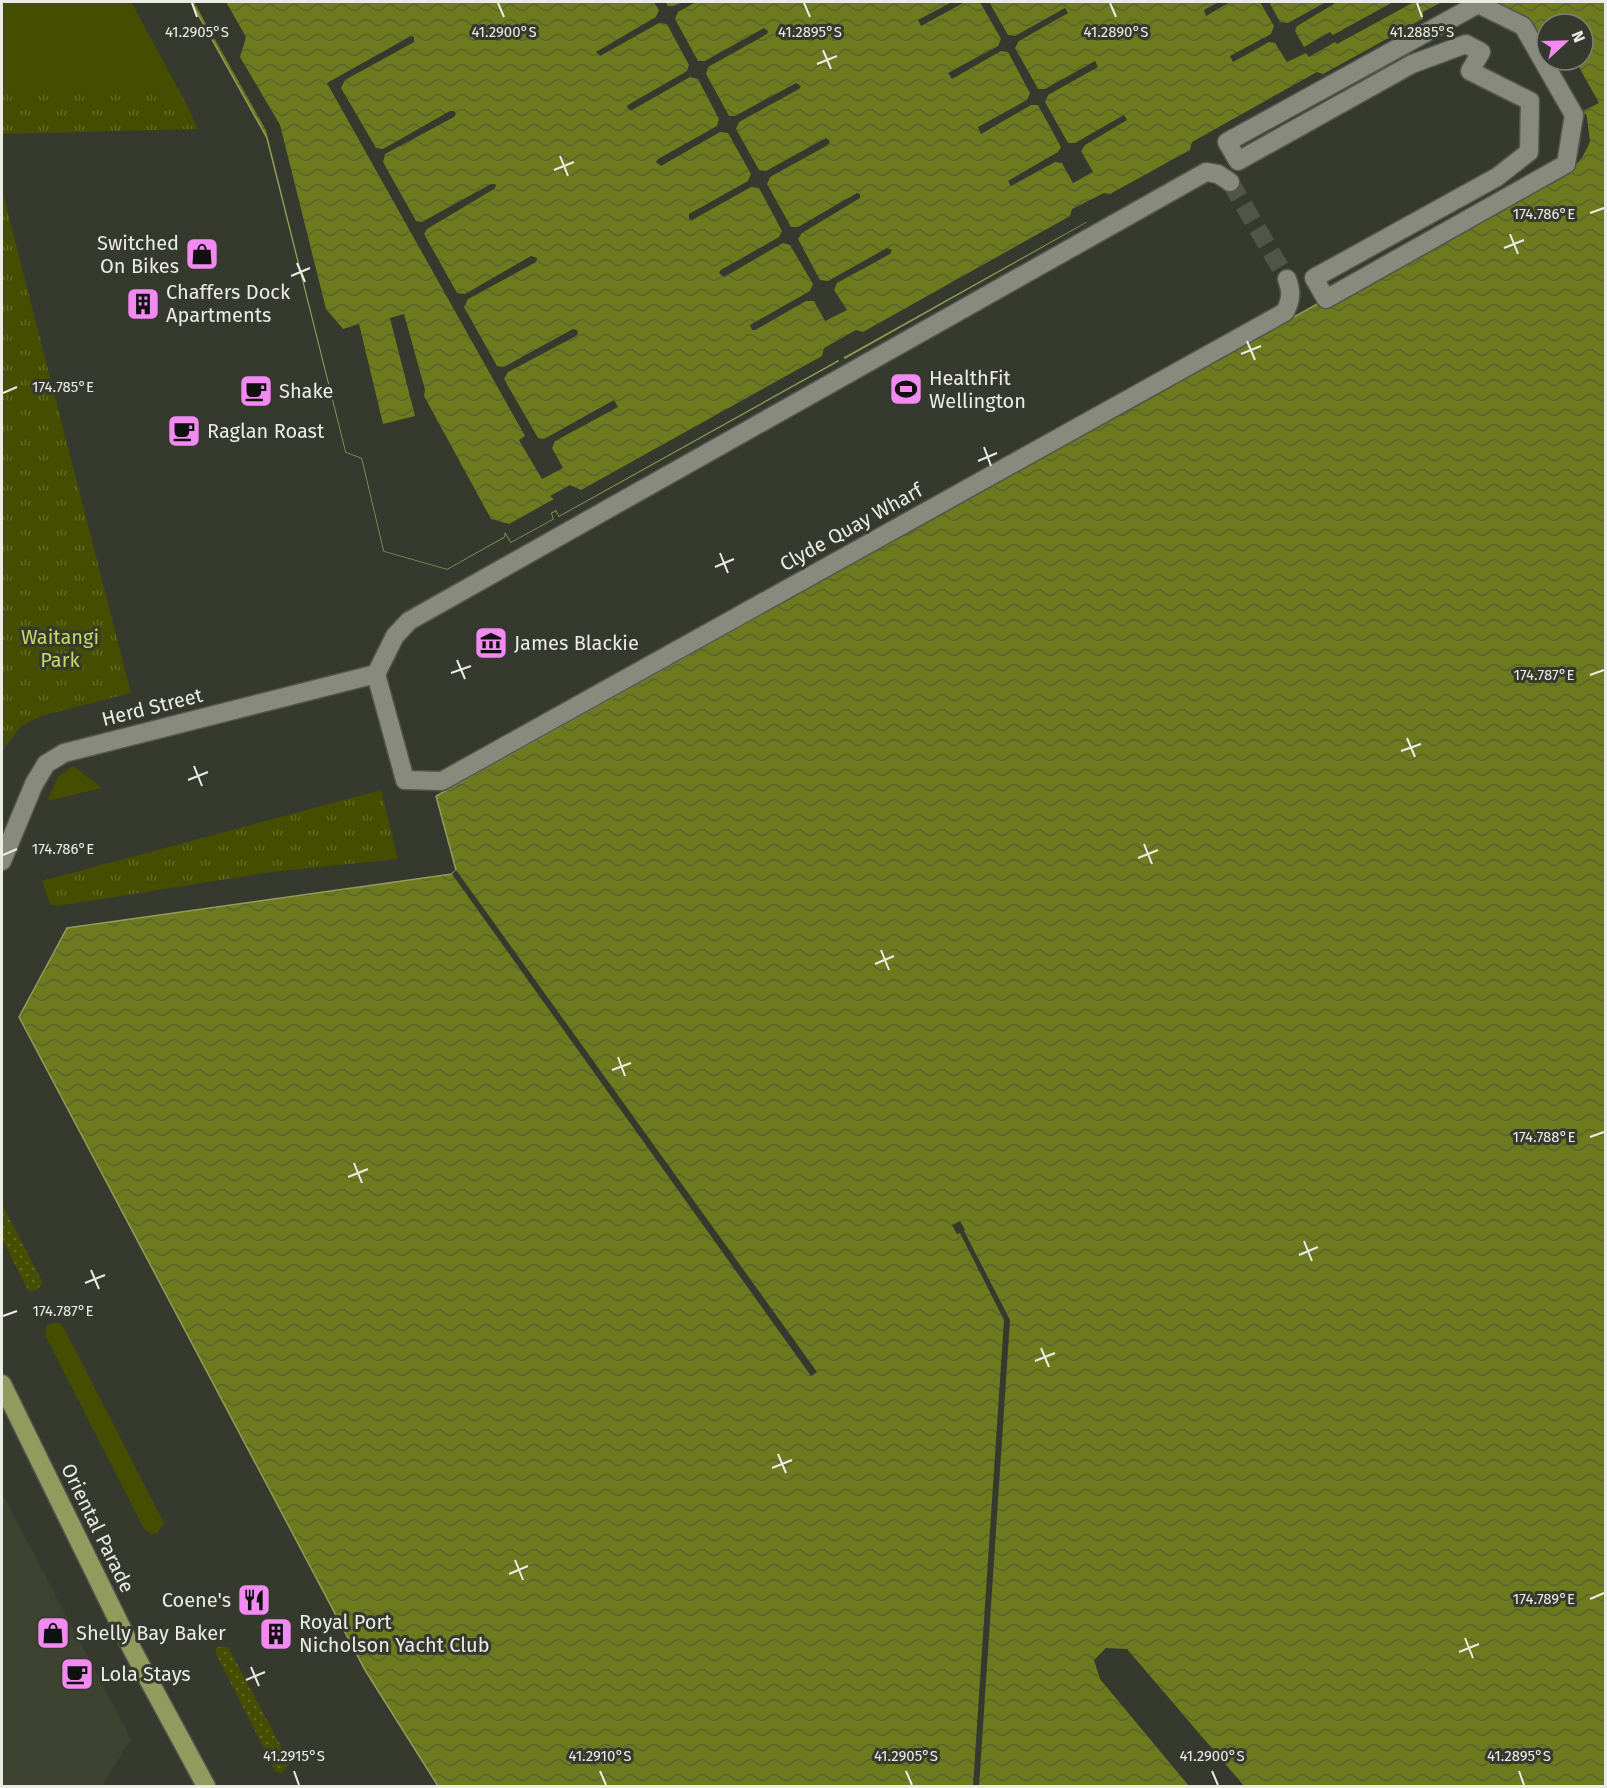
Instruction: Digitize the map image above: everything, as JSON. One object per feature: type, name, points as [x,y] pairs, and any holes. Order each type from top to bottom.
[{"type":"main road","name":"Oriental Parade","points":[[2,1384],[133,1651],[206,1786]]},
{"type":"street","points":[[1478,4],[1523,26],[1574,115],[1566,164],[1326,299],[1314,278],[1497,177],[1529,152],[1530,100],[1470,71],[1481,52],[1466,44],[1412,64],[1238,161],[1227,142],[1478,4]]},
{"type":"street","points":[[376,674],[395,636],[409,621],[1206,172],[1218,174],[1230,182]]},
{"type":"street","name":"Clyde Quay Wharf","points":[[376,674],[405,780],[442,781],[1285,312],[1290,302],[1291,289],[1287,279]]},
{"type":"street","name":"Herd Street","points":[[2,861],[34,784],[46,764],[64,753],[376,674]]},
{"type":"shaded area","points":[[2,1493],[131,1739],[102,1786],[2,1786]]},
{"type":"green space","points":[[2,2],[131,2],[190,111],[197,129],[2,134]]},
{"type":"green space","points":[[2,2],[131,2],[181,94],[2,91]]},
{"type":"green space","name":"Waitangi Park","points":[[2,190],[131,693],[41,716],[21,726],[4,749],[2,757]]},
{"type":"green space","points":[[73,766],[102,788],[47,801],[58,777]]},
{"type":"green space","points":[[381,790],[398,859],[271,872],[58,906],[50,904],[42,881]]},
{"type":"green space","points":[[2,1204],[43,1283],[37,1290],[29,1292],[2,1239]]},
{"type":"green space","points":[[60,1323],[64,1328],[164,1523],[157,1533],[152,1534],[144,1529],[45,1335],[47,1325]]},
{"type":"green space","points":[[228,1647],[290,1763],[282,1773],[276,1772],[216,1654],[216,1648]]},
{"type":"water","points":[[191,2],[1605,2],[1605,1786],[438,1786],[365,1670],[19,1017],[67,928],[452,874],[456,870],[436,796],[1566,165],[1574,115],[1549,72],[1595,72],[1595,12],[1535,12],[1535,47],[1523,26],[1477,4],[1083,216],[1086,222],[845,358],[841,351],[834,355],[838,361],[559,516],[556,510],[551,513],[553,519],[511,542],[505,532],[504,537],[447,569],[384,551],[362,458],[346,452],[267,138]]},
{"type":"pier","points":[[194,2],[226,2],[246,37],[240,57],[280,125],[326,309],[343,329],[359,324],[383,424],[415,416],[390,318],[404,314],[425,390],[424,396],[491,519],[509,524],[554,499],[550,496],[570,485],[581,490],[822,356],[824,348],[856,330],[863,332],[1070,216],[1072,209],[1104,193],[1110,194],[1190,150],[1192,142],[1317,72],[1323,74],[1423,19],[1423,12],[1442,2],[1476,2],[1478,4],[1091,219],[1089,215],[1086,217],[1088,221],[842,358],[838,356],[840,359],[559,516],[556,510],[551,513],[553,519],[511,542],[505,532],[504,537],[447,569],[384,551],[362,458],[346,452],[266,130]]},
{"type":"pier","points":[[654,2],[665,2],[668,6],[674,6],[683,2],[696,2],[678,12],[675,19],[698,61],[705,61],[764,28],[768,31],[767,34],[708,67],[706,74],[729,116],[735,116],[796,83],[801,86],[739,122],[736,129],[759,170],[766,171],[826,138],[830,141],[828,145],[770,177],[767,184],[791,227],[798,227],[857,193],[860,194],[860,198],[802,233],[798,239],[820,280],[828,281],[887,248],[892,250],[890,254],[837,283],[834,290],[847,310],[825,321],[814,301],[806,301],[752,330],[750,325],[810,291],[813,284],[790,245],[783,243],[724,277],[719,273],[779,237],[782,231],[759,188],[751,187],[692,220],[689,219],[689,214],[748,181],[751,174],[728,133],[720,132],[661,166],[656,162],[717,126],[719,119],[698,79],[690,77],[632,110],[627,107],[687,71],[689,65],[667,24],[659,23],[600,56],[596,52],[656,17],[659,10]]},
{"type":"pier","points":[[952,2],[965,2],[921,26],[918,20]]},
{"type":"pier","points":[[980,2],[989,2],[1008,35],[1015,36],[1065,8],[1068,13],[1019,41],[1015,48],[1038,89],[1045,89],[1095,61],[1098,67],[1048,95],[1045,102],[1068,143],[1075,143],[1124,115],[1127,120],[1085,145],[1081,151],[1093,172],[1073,183],[1062,163],[1055,162],[1011,186],[1008,181],[1058,152],[1061,147],[1038,105],[1031,105],[981,134],[978,127],[1027,100],[1030,93],[1008,52],[1001,51],[952,79],[948,73],[998,46],[1001,39]]},
{"type":"pier","points":[[1218,2],[1230,2],[1206,16],[1204,10]]},
{"type":"pier","points":[[1260,2],[1269,2],[1280,22],[1288,23],[1326,2],[1333,2],[1334,4],[1297,26],[1295,31],[1304,47],[1330,32],[1333,35],[1393,2],[1414,2],[1309,57],[1306,53],[1287,62],[1275,43],[1269,42],[1233,62],[1230,56],[1271,34],[1274,26]]},
{"type":"pier","points":[[411,36],[414,37],[414,42],[345,80],[341,88],[376,148],[383,149],[450,111],[456,114],[385,154],[383,162],[416,221],[422,222],[491,184],[495,184],[494,189],[427,229],[424,234],[457,293],[465,294],[531,256],[537,258],[536,262],[468,299],[464,307],[497,366],[504,367],[573,329],[577,330],[576,336],[508,372],[504,379],[538,438],[544,439],[614,400],[618,407],[555,441],[552,448],[563,468],[542,479],[519,440],[525,436],[327,83]]},
{"type":"pier","points":[[1556,72],[1582,72],[1599,103],[1579,113]]},
{"type":"pier","points":[[1583,114],[1586,114],[1587,118],[1590,142],[1577,164],[1573,163]]},
{"type":"pier","points":[[456,870],[817,1372],[811,1376],[452,874]]},
{"type":"pier","points":[[960,1221],[1010,1320],[979,1786],[973,1786],[1004,1320],[960,1233],[957,1234],[952,1225]]},
{"type":"pier","points":[[1106,1648],[1127,1649],[1244,1786],[1189,1786],[1100,1679],[1094,1660]]},
{"type":"tunnel","points":[[1230,182],[1287,279]]},
{"type":"place","name":"Switched On Bikes","points":[[202,254]]},
{"type":"place","name":"Chaffers Dock Apartments","points":[[143,304]]},
{"type":"place","name":"HealthFit Wellington","points":[[906,389]]},
{"type":"place","name":"Shake","points":[[256,391]]},
{"type":"place","name":"Raglan Roast","points":[[184,431]]},
{"type":"place","name":"James Blackie","points":[[491,643]]},
{"type":"place","name":"Coene's","points":[[254,1600]]},
{"type":"place","name":"Shelly Bay Baker","points":[[53,1633]]},
{"type":"place","name":"Royal Port Nicholson Yacht Club","points":[[276,1634]]},
{"type":"place","name":"Lola Stays","points":[[77,1674]]}]
